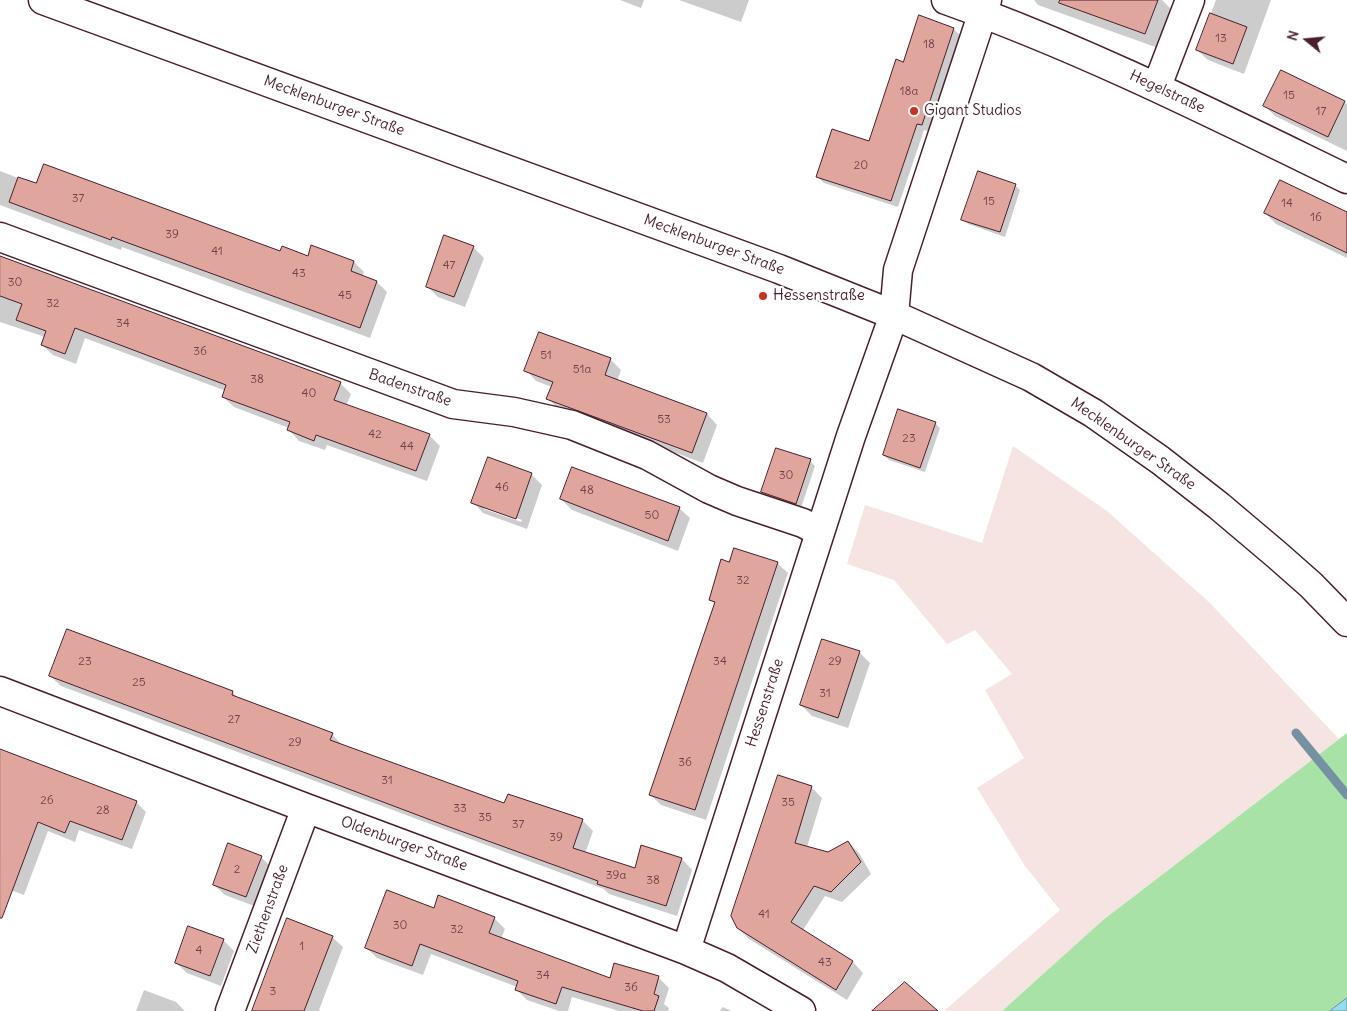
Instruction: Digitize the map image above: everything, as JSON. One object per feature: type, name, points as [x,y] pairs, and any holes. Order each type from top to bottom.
[{"type":"street","name":"Mecklenburger Straße","points":[[43,0],[779,269],[894,315],[1031,377],[1093,413],[1160,460],[1277,554],[1347,622]]},
{"type":"street","name":"Hegelstraße","points":[[946,0],[985,7],[1157,86],[1347,178]]},
{"type":"street","points":[[1157,86],[1190,0]]},
{"type":"street","name":"Hessenstraße","points":[[686,950],[851,436],[894,315],[898,270],[985,7]]},
{"type":"street","name":"Badenstraße","points":[[0,237],[453,404],[514,412],[572,425],[647,455],[709,489],[737,501],[803,523],[820,532]]},
{"type":"street","name":"Oldenburger Straße","points":[[0,691],[686,950],[726,968],[801,1011]]},
{"type":"street","name":"Ziethenstraße","points":[[230,1011],[306,808]]},
{"type":"shaded area","points":[[1013,446],[1107,511],[1210,603],[1339,739],[1103,920],[1002,1011],[944,1011],[1060,910],[1025,866],[977,788],[1024,758],[985,690],[1012,674],[975,630],[947,644],[894,580],[847,564],[865,505],[982,543]]},
{"type":"green space","points":[[1347,733],[1347,1011],[1002,1011],[1103,920]]},
{"type":"water","points":[[1347,998],[1347,1011],[1330,1011]]},
{"type":"building","points":[[1060,0],[1158,0],[1145,34],[1059,3]]},
{"type":"building","points":[[1210,13],[1247,27],[1233,64],[1196,50]]},
{"type":"building","points":[[919,15],[954,28],[922,125],[917,124],[891,201],[816,177],[832,129],[869,141],[896,59],[903,62]]},
{"type":"building","points":[[1281,70],[1345,101],[1328,137],[1263,106]]},
{"type":"building","points":[[44,164],[280,251],[282,246],[308,256],[311,245],[354,261],[351,271],[377,281],[360,328],[112,237],[111,240],[9,202],[18,177],[36,183]]},
{"type":"building","points":[[978,171],[1016,184],[1000,232],[961,220]]},
{"type":"building","points":[[1280,180],[1347,212],[1347,253],[1264,213]]},
{"type":"building","points":[[444,235],[474,246],[454,297],[426,287]]},
{"type":"building","points":[[0,256],[341,382],[334,400],[430,434],[416,471],[316,435],[314,441],[287,430],[290,422],[222,397],[226,385],[75,328],[65,354],[41,345],[46,331],[16,320],[22,304],[0,296]]},
{"type":"building","points":[[539,332],[611,358],[605,375],[707,413],[692,453],[546,399],[553,382],[524,371]]},
{"type":"building","points":[[898,409],[936,422],[920,468],[883,455]]},
{"type":"building","points":[[776,448],[811,459],[796,504],[761,492]]},
{"type":"building","points":[[488,457],[532,473],[516,519],[471,503]]},
{"type":"building","points":[[572,467],[680,507],[668,541],[560,499]]},
{"type":"building","points":[[734,548],[778,562],[695,810],[649,795],[715,602],[709,600],[721,559],[729,562]]},
{"type":"building","points":[[67,629],[233,691],[232,695],[333,733],[330,740],[504,803],[508,794],[583,819],[573,848],[635,868],[641,845],[682,858],[666,906],[597,884],[598,881],[49,676]]},
{"type":"building","points":[[822,639],[860,651],[838,718],[800,705]]},
{"type":"building","points":[[0,749],[137,801],[122,840],[70,821],[65,833],[38,822],[2,918],[0,918]]},
{"type":"building","points":[[778,775],[812,786],[795,843],[828,852],[848,841],[861,862],[831,892],[814,886],[791,922],[853,961],[836,990],[737,928],[731,916]]},
{"type":"building","points":[[228,843],[262,856],[246,897],[213,885]]},
{"type":"building","points":[[387,890],[434,908],[438,895],[495,917],[489,933],[610,978],[614,963],[659,976],[654,994],[659,996],[654,1011],[643,1011],[562,987],[556,1004],[515,990],[518,981],[420,944],[412,966],[365,948]]},
{"type":"building","points":[[287,918],[333,936],[304,1011],[252,1011]]},
{"type":"building","points":[[188,926],[224,939],[210,976],[175,963]]},
{"type":"building","points":[[905,982],[938,1011],[872,1011]]},
{"type":"waterway","points":[[1296,733],[1347,795]]},
{"type":"place","name":"Gigant Studios","points":[[914,111]]},
{"type":"place","name":"Hessenstraße","points":[[763,296]]}]
